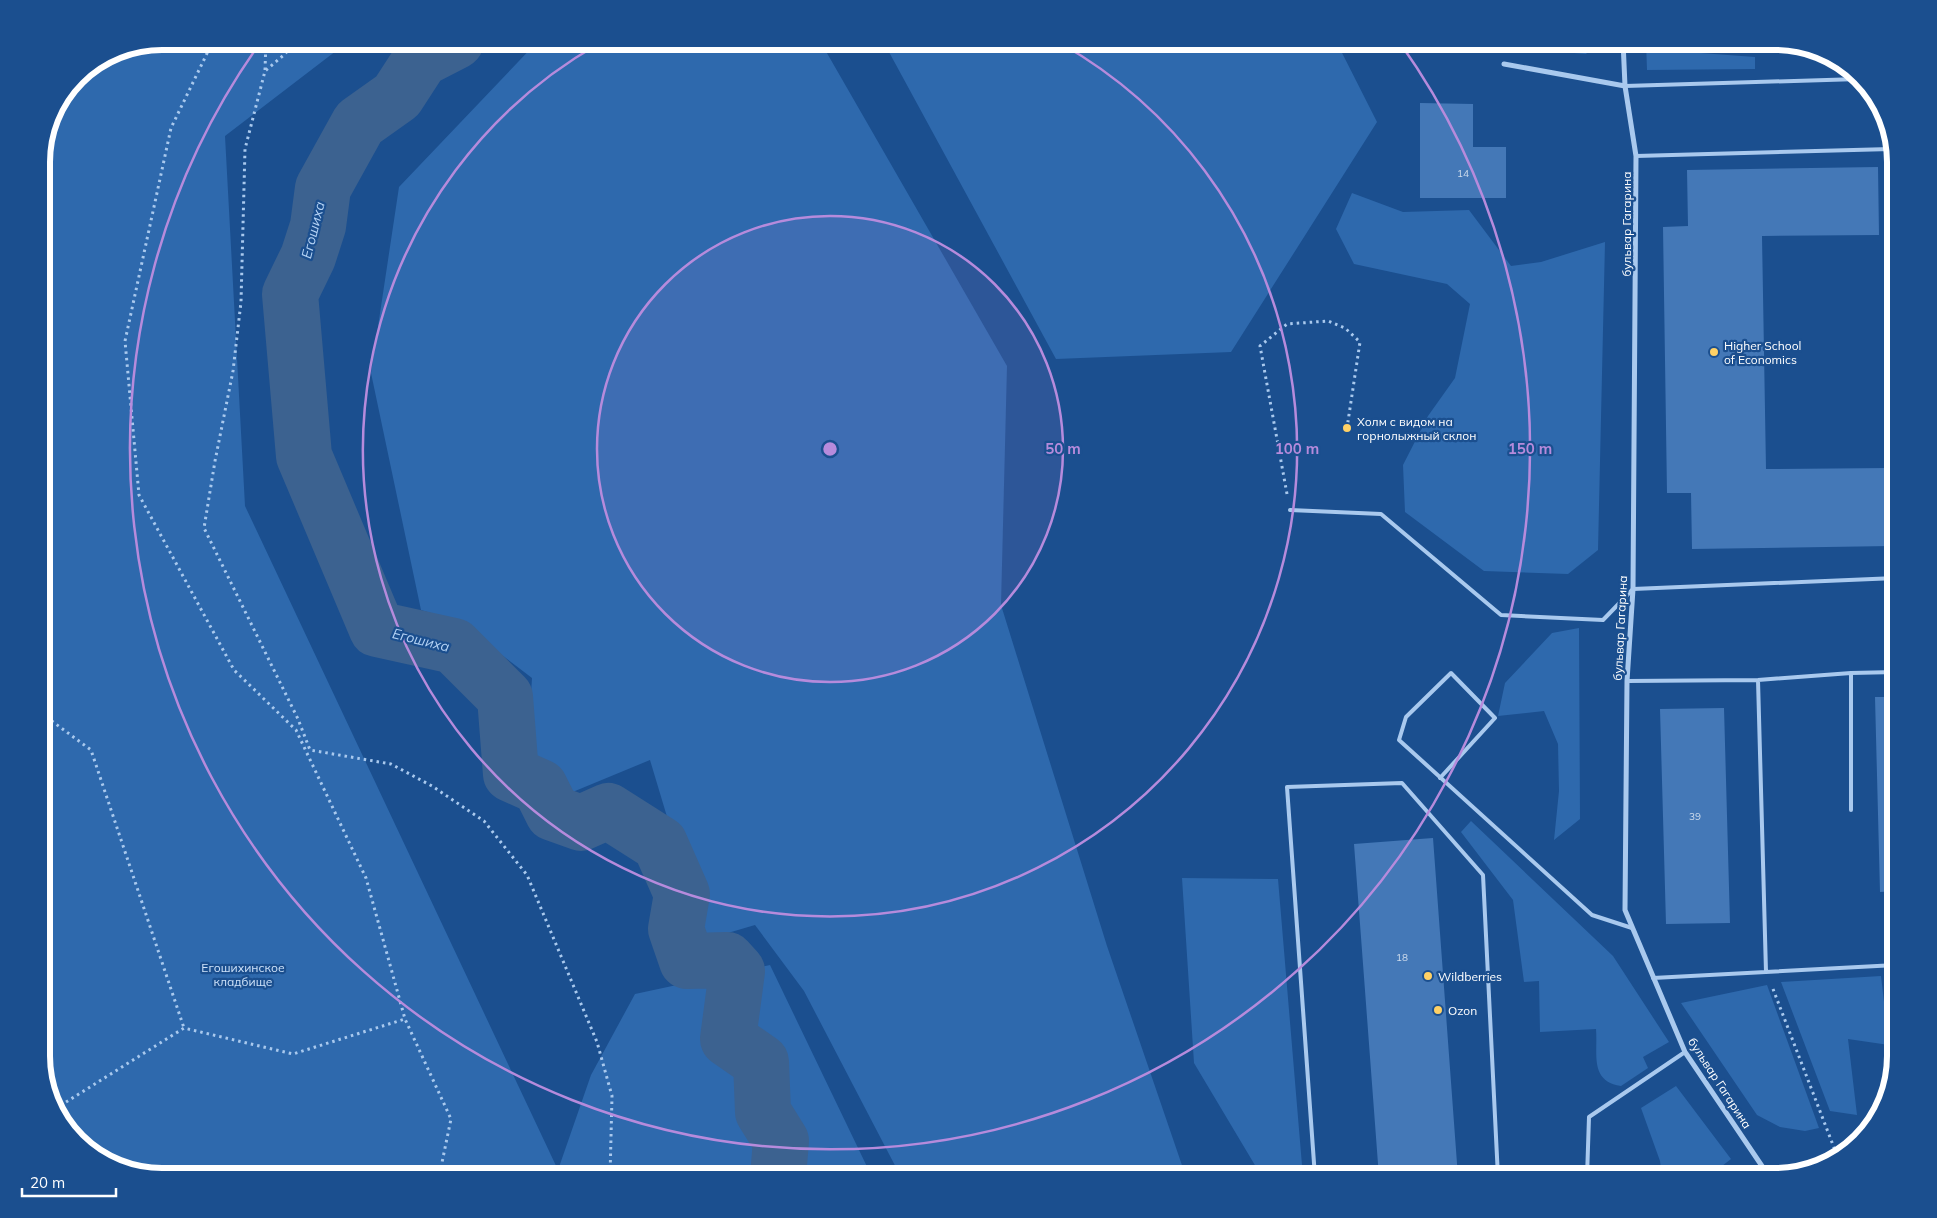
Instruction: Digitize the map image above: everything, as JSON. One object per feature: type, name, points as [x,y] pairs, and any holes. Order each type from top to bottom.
[{"type":"street","name":"бульвар Гагарина","points":[[1623,50],[1625,86],[1636,156],[1633,589],[1627,681],[1625,910],[1685,1052],[1763,1168]]},
{"type":"street","points":[[1504,64],[1625,86]]},
{"type":"lane","points":[[1625,86],[1850,79]]},
{"type":"lane","points":[[1636,156],[1886,150]]},
{"type":"lane","points":[[1290,510],[1382,514],[1501,615],[1603,620],[1633,589],[1887,578]]},
{"type":"lane","points":[[1627,681],[1758,680],[1887,672]]},
{"type":"lane","points":[[1440,778],[1495,718],[1451,673],[1406,717],[1398,740],[1440,778],[1592,915],[1632,928]]},
{"type":"lane","points":[[1851,673],[1851,810]]},
{"type":"lane","points":[[1758,680],[1766,972]]},
{"type":"lane","points":[[1315,1168],[1287,787],[1402,783],[1483,875],[1498,1168]]},
{"type":"lane","points":[[1653,978],[1887,965]]},
{"type":"lane","points":[[1587,1168],[1589,1117],[1685,1052]]},
{"type":"path","points":[[209,50],[171,128],[125,341],[139,495],[234,670],[296,730],[366,878],[405,1019],[451,1119],[441,1168]]},
{"type":"path","points":[[266,50],[265,71],[245,149],[241,302],[233,371],[204,528],[298,719],[310,750],[391,764],[432,786],[484,821],[527,875],[597,1042],[612,1096],[610,1168]]},
{"type":"path","points":[[265,71],[288,50]]},
{"type":"path","points":[[1290,510],[1260,346],[1287,324],[1328,321],[1345,328],[1360,342],[1347,428]]},
{"type":"path","points":[[50,721],[91,750],[184,1028]]},
{"type":"path","points":[[1766,972],[1835,1150]]},
{"type":"path","points":[[62,1105],[184,1028],[293,1054],[405,1019]]},
{"type":"green space","name":"Егошихинское кладбище","points":[[162,50],[337,50],[225,136],[245,506],[557,1168],[147,1167],[119,1159],[94,1145],[73,1124],[59,1099],[50,1064],[50,154],[59,119],[78,88],[106,65],[140,52]]},
{"type":"green space","points":[[529,50],[825,50],[1007,366],[1001,605],[1107,946],[1183,1168],[896,1168],[804,991],[755,925],[704,940],[650,760],[563,796],[527,759],[532,678],[457,621],[421,610],[371,373],[399,187]]},
{"type":"green space","points":[[888,50],[1341,50],[1377,122],[1231,352],[1056,359]]},
{"type":"green space","points":[[1549,50],[1590,50],[1586,54]]},
{"type":"green space","points":[[1646,50],[1674,50],[1755,57],[1755,69],[1647,70]]},
{"type":"green space","points":[[1352,193],[1403,212],[1469,210],[1511,266],[1541,262],[1605,242],[1598,550],[1568,574],[1484,571],[1405,512],[1403,465],[1428,416],[1455,378],[1470,304],[1447,284],[1354,264],[1336,229]]},
{"type":"green space","points":[[1579,628],[1580,819],[1554,840],[1559,791],[1558,744],[1544,711],[1498,716],[1505,683],[1552,633]]},
{"type":"green space","points":[[1471,821],[1613,956],[1669,1042],[1643,1057],[1648,1068],[1621,1086],[1611,1083],[1600,1072],[1596,1057],[1596,1029],[1540,1032],[1539,981],[1524,982],[1513,900],[1461,832]]},
{"type":"green space","points":[[1182,878],[1278,879],[1302,1168],[1257,1168],[1194,1063]]},
{"type":"green space","name":"Егошихинское кладбище","points":[[770,965],[868,1168],[559,1168],[591,1075],[635,994]]},
{"type":"green space","points":[[1881,976],[1887,1045],[1848,1039],[1857,1115],[1830,1111],[1781,982]]},
{"type":"green space","points":[[1767,985],[1819,1128],[1805,1131],[1780,1127],[1757,1115],[1681,1003]]},
{"type":"green space","points":[[1676,1086],[1731,1159],[1720,1168],[1661,1168],[1641,1108]]},
{"type":"building","points":[[1420,103],[1473,104],[1473,147],[1506,147],[1506,198],[1420,198]]},
{"type":"building","name":"Higher School of Economics","points":[[1878,167],[1879,235],[1762,236],[1766,469],[1887,468],[1887,546],[1692,549],[1691,493],[1667,493],[1663,227],[1688,226],[1687,170]]},
{"type":"building","points":[[1875,697],[1887,697],[1887,892],[1880,892]]},
{"type":"building","points":[[1724,708],[1730,923],[1666,924],[1660,709]]},
{"type":"building","points":[[1433,838],[1457,1168],[1378,1168],[1354,844]]},
{"type":"waterway","name":"Егошиха","points":[[438,50],[421,59],[397,96],[359,123],[323,188],[318,226],[308,257],[290,294],[304,456],[377,629],[454,646],[505,697],[511,774],[540,787],[553,813],[581,823],[608,811],[660,844],[682,894],[676,929],[687,961],[727,960],[737,971],[728,1039],[761,1062],[763,1112],[781,1141],[779,1168]]},
{"type":"place","name":"Higher School of Economics","points":[[1714,352]]},
{"type":"place","name":"Холм с видом на горнолыжный склон","points":[[1347,428]]},
{"type":"place","name":"Wildberries","points":[[1428,976]]},
{"type":"place","name":"Ozon","points":[[1438,1010]]}]
